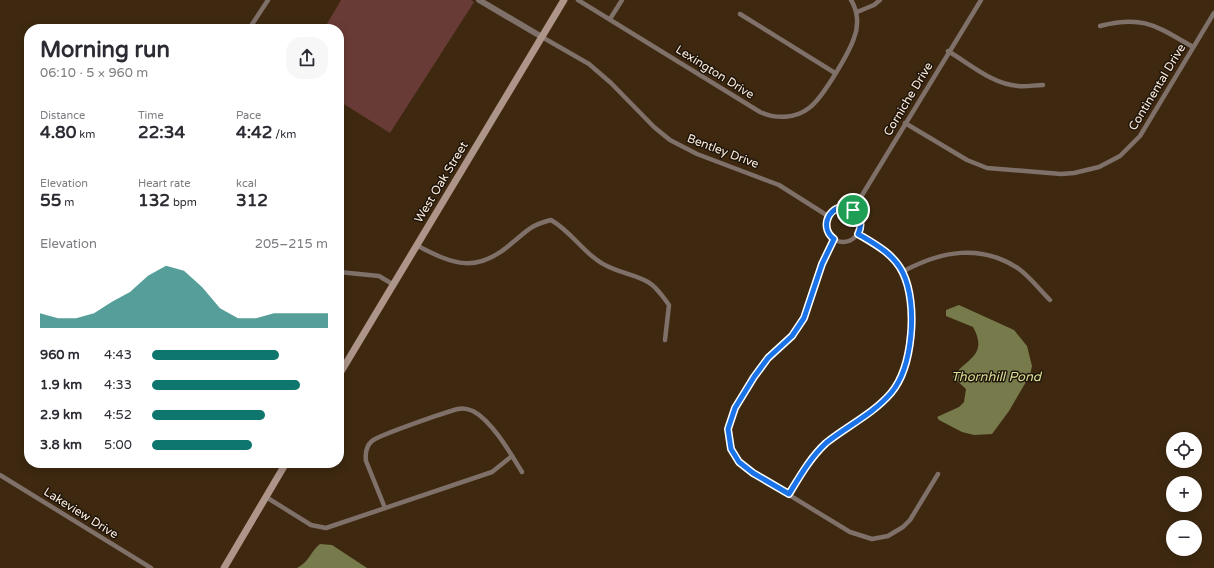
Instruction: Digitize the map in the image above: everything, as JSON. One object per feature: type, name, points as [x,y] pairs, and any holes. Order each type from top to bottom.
[{"type":"main road","name":"West Oak Street","points":[[344,367],[564,0]]},
{"type":"main road","points":[[224,568],[283,468]]},
{"type":"street","points":[[252,24],[268,0]]},
{"type":"street","points":[[479,0],[542,37]]},
{"type":"street","name":"Lexington Drive","points":[[578,0],[769,116],[790,116],[809,108],[820,96],[835,73],[854,38],[857,28],[857,12]]},
{"type":"street","points":[[610,19],[622,0]]},
{"type":"street","points":[[851,0],[857,12],[874,5],[880,0]]},
{"type":"street","name":"Corniche Drive","points":[[853,210],[980,0]]},
{"type":"street","name":"Continental Drive","points":[[905,123],[966,160],[987,168],[1061,174],[1086,171],[1099,167],[1120,156],[1140,136],[1214,13]]},
{"type":"street","points":[[740,14],[835,73]]},
{"type":"street","points":[[1100,26],[1117,22],[1140,21],[1153,24],[1193,47]]},
{"type":"street","name":"Bentley Drive","points":[[542,37],[589,64],[611,83],[654,128],[670,140],[697,154],[779,185],[828,216]]},
{"type":"street","points":[[948,51],[995,80],[1006,84],[1018,86],[1043,85]]},
{"type":"street","points":[[838,208],[848,208],[853,210],[860,220],[858,234],[854,238],[845,242],[834,239],[830,236],[826,228],[828,216],[838,208]]},
{"type":"street","points":[[416,245],[441,258],[461,264],[482,262],[505,249],[535,224],[551,220],[565,228],[598,261],[620,272],[648,282],[660,292],[668,305],[665,340]]},
{"type":"street","points":[[789,494],[804,468],[820,449],[876,407],[897,384],[907,360],[911,311],[910,294],[902,272],[886,252],[858,234]]},
{"type":"street","points":[[834,239],[822,264],[804,318],[792,336],[768,358],[754,377],[735,408],[728,429],[731,449],[739,462],[753,473],[850,532],[864,537],[880,538],[895,533],[910,520],[938,474]]},
{"type":"street","points":[[902,272],[919,263],[940,255],[965,252],[979,253],[1005,261],[1020,270],[1050,300]]},
{"type":"street","points":[[344,272],[379,276],[394,285]]},
{"type":"street","points":[[385,508],[366,460],[367,448],[377,438],[458,409],[473,411],[490,427],[499,437],[522,472]]},
{"type":"street","points":[[266,497],[311,525],[326,528],[492,472],[512,456]]},
{"type":"street","name":"Lakeview Drive","points":[[0,475],[151,568]]},
{"type":"shaded area","points":[[341,0],[471,0],[474,2],[390,133],[344,104],[344,24],[327,24]]},
{"type":"water","name":"Thornhill Pond","points":[[959,305],[1014,330],[1027,346],[1032,366],[1030,375],[1009,411],[992,434],[974,435],[962,432],[939,420],[937,417],[959,407],[964,402],[966,389],[953,377],[977,351],[977,337],[973,327],[946,316],[946,310]]},
{"type":"water","points":[[320,544],[332,545],[367,568],[297,568],[305,562]]},
{"type":"route","points":[[842,207],[853,210],[858,215],[860,220],[861,225],[858,234],[879,246],[890,256],[902,272],[908,286],[911,311],[907,360],[897,384],[884,400],[820,449],[804,468],[789,494],[745,468],[739,462],[731,449],[728,429],[735,408],[758,370],[768,358],[792,336],[804,318],[816,278],[826,253],[834,239],[828,234],[826,228],[828,216],[834,210],[842,207]]}]
